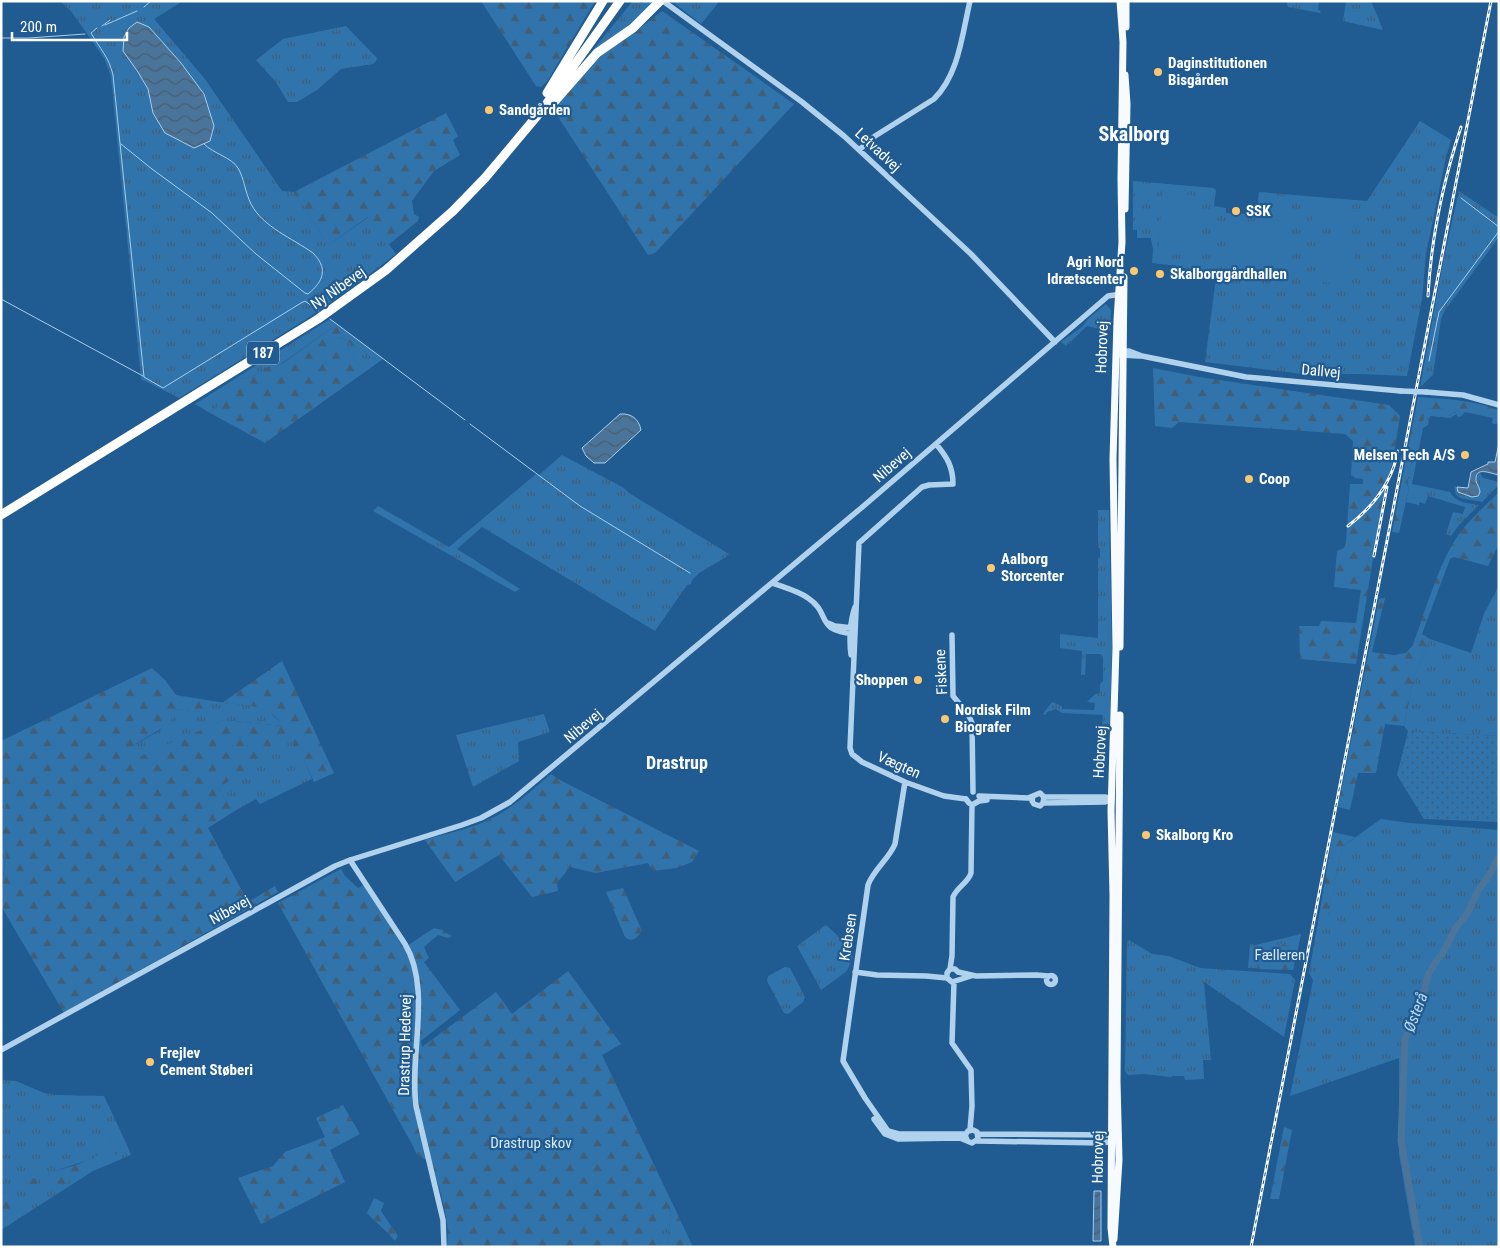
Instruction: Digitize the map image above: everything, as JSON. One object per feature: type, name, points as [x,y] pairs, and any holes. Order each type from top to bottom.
[{"type":"highway","points":[[501,160],[547,94],[603,1]]},
{"type":"highway","name":"Ny Nibevej","points":[[1,515],[346,300],[386,270],[453,211],[522,136],[620,1]]},
{"type":"highway","points":[[522,136],[597,53],[633,28],[662,1]]},
{"type":"main road","name":"Hobrovej","points":[[1113,1246],[1116,1229],[1120,1160],[1113,1138],[1117,1081],[1113,471],[1120,353],[1122,242],[1126,196],[1127,104],[1120,1]]},
{"type":"main road","name":"Hobrovej","points":[[1123,42],[1126,1]]},
{"type":"main road","name":"Hobrovej","points":[[1113,1246],[1111,1228],[1115,800]]},
{"type":"street","name":"Letvadvej","points":[[662,1],[802,102],[859,150],[971,254],[1055,342]]},
{"type":"street","points":[[859,150],[873,138],[921,108],[941,91],[954,66],[970,1]]},
{"type":"street","name":"Nibevej","points":[[1,1050],[321,874],[350,860],[475,820],[510,802],[772,583],[1108,296],[1121,296]]},
{"type":"street","name":"Dallvej","points":[[1120,353],[1246,377],[1463,395],[1499,405]]},
{"type":"street","points":[[772,583],[808,598],[833,630],[853,631],[858,546],[861,539],[922,487],[953,484],[952,470],[948,458],[936,444]]},
{"type":"street","name":"Vægten","points":[[853,631],[850,648],[853,664],[850,748],[852,754],[856,758],[905,782],[944,796],[966,799]]},
{"type":"street","name":"Fiskene","points":[[952,635],[952,696],[968,714],[972,723],[972,792]]},
{"type":"street","name":"Krebsen","points":[[905,782],[895,844],[868,885],[843,1061],[880,1128],[890,1137],[898,1139],[960,1138],[972,1135],[1113,1138]]},
{"type":"street","points":[[972,805],[966,799],[969,793],[977,793],[979,799]]},
{"type":"street","points":[[972,1135],[971,1070],[952,1043],[952,956],[953,897],[971,873],[972,805],[979,799],[1028,798],[1038,793],[1044,800]]},
{"type":"street","points":[[1032,803],[1033,796]]},
{"type":"street","points":[[979,799],[1032,803],[1037,806],[1044,800],[1105,797],[1115,800]]},
{"type":"street","name":"Drastrup Hedevej","points":[[350,860],[405,944],[412,956],[416,970],[419,997],[414,1088],[416,1106],[443,1220],[444,1247]]},
{"type":"street","points":[[855,972],[878,975],[1030,976],[1047,979]]},
{"type":"green space","points":[[60,1],[183,1],[154,19],[205,79],[282,191],[294,192],[328,245],[369,217],[396,254],[308,318],[179,398],[141,379],[111,77],[104,58],[71,11]]},
{"type":"green space","points":[[481,1],[595,1],[548,80],[541,87],[536,86]]},
{"type":"green space","points":[[633,1],[651,1],[651,4],[627,27],[592,51]]},
{"type":"green space","points":[[672,1],[717,1],[718,3],[701,24]]},
{"type":"green space","points":[[1286,1],[1319,1],[1318,10],[1321,11],[1320,13],[1288,7]]},
{"type":"green space","points":[[1346,1],[1371,1],[1383,30],[1343,21]]},
{"type":"green space","points":[[662,11],[794,104],[655,253],[648,255],[553,109],[603,54]]},
{"type":"green space","points":[[346,26],[377,58],[376,61],[373,64],[341,69],[317,90],[297,102],[288,102],[275,81],[256,60],[283,39]]},
{"type":"green space","points":[[446,113],[458,136],[453,140],[460,155],[434,171],[412,201],[414,214],[419,217],[418,221],[388,245],[368,217],[328,245],[294,192]]},
{"type":"green space","points":[[1420,121],[1451,140],[1426,254],[1422,299],[1407,376],[1303,374],[1205,362],[1216,278],[1196,277],[1193,273],[1182,267],[1152,263],[1153,250],[1151,238],[1137,238],[1137,230],[1133,230],[1133,181],[1214,188],[1216,190],[1214,206],[1226,208],[1226,213],[1246,214],[1247,209],[1257,210],[1259,192],[1367,201]]},
{"type":"green space","points":[[1459,191],[1499,218],[1499,237],[1445,310],[1441,319],[1433,375],[1420,387],[1444,257]]},
{"type":"green space","points":[[1163,193],[1200,196],[1195,256],[1158,253]]},
{"type":"green space","points":[[1263,196],[1292,200],[1289,222],[1260,218]]},
{"type":"green space","points":[[1313,203],[1350,205],[1348,230],[1311,228]]},
{"type":"green space","points":[[1230,226],[1291,231],[1288,268],[1227,264]]},
{"type":"green space","points":[[1320,233],[1356,236],[1351,285],[1315,281]]},
{"type":"green space","points":[[1106,304],[1111,310],[1110,331],[1087,326],[1066,346],[1061,342],[1082,327],[1088,319]]},
{"type":"green space","points":[[330,319],[337,324],[281,364],[272,365],[251,377],[235,379],[218,406],[210,413],[195,404]]},
{"type":"green space","points":[[337,324],[383,359],[265,443],[210,413],[218,406],[217,397],[235,379],[251,377],[272,365],[282,364]],"holes":[[[341,337],[373,358],[360,367]]]},
{"type":"green space","points":[[339,336],[374,358],[360,367]]},
{"type":"green space","points":[[1153,368],[1199,377],[1389,405],[1400,416],[1393,461],[1385,489],[1379,522],[1356,664],[1300,659],[1299,626],[1319,626],[1321,621],[1356,623],[1361,590],[1334,587],[1337,551],[1344,548],[1346,542],[1350,484],[1363,484],[1363,479],[1355,478],[1351,475],[1353,441],[1345,434],[1179,422],[1172,428],[1155,426]]},
{"type":"green space","points":[[1418,397],[1459,400],[1479,404],[1499,410],[1499,421],[1494,424],[1492,423],[1493,418],[1465,412],[1460,417],[1454,412],[1450,416],[1444,415],[1446,410],[1426,408],[1417,450],[1413,451],[1412,458],[1416,462],[1411,463],[1410,471],[1413,475],[1412,478],[1408,479],[1407,485],[1409,488],[1399,533],[1392,532]]},
{"type":"green space","points":[[1426,408],[1446,410],[1446,412],[1457,414],[1450,418],[1430,416],[1428,425],[1423,428],[1412,484],[1450,492],[1452,496],[1459,500],[1479,505],[1451,536],[1446,534],[1453,512],[1463,514],[1465,507],[1428,496],[1425,504],[1419,502],[1419,505],[1406,502],[1409,488],[1408,475],[1412,462],[1416,460],[1412,458]]},
{"type":"green space","points":[[562,455],[624,488],[629,493],[729,554],[699,573],[692,580],[691,584],[687,585],[655,631],[482,527],[457,549],[520,589],[515,592],[373,511],[378,506],[449,547],[536,474],[539,475]]},
{"type":"green space","points":[[1480,473],[1483,478],[1499,482],[1499,485],[1482,502],[1461,498],[1456,495],[1454,486],[1457,487],[1458,492],[1468,496],[1480,489],[1477,479]]},
{"type":"green space","points":[[1499,492],[1499,544],[1488,566],[1454,557],[1450,559],[1422,634],[1430,639],[1414,676],[1404,726],[1385,724],[1376,773],[1358,773],[1350,810],[1338,807],[1379,599],[1385,598],[1372,652],[1394,655],[1406,653],[1413,645],[1433,588],[1452,545],[1468,523]]},
{"type":"green space","points":[[1098,510],[1109,510],[1112,648],[1110,724],[1102,725],[1103,715],[1062,713],[1056,709],[1047,712],[1045,715],[1043,714],[1052,702],[1062,706],[1062,709],[1094,710],[1095,703],[1087,702],[1095,694],[1100,693],[1100,684],[1103,681],[1103,657],[1100,654],[1086,654],[1085,675],[1081,675],[1082,651],[1060,648],[1060,634],[1098,638],[1098,559],[1100,557],[1100,549],[1098,547]]},
{"type":"green space","points":[[1499,585],[1499,736],[1408,731],[1404,726],[1414,676],[1430,639],[1471,653],[1484,614]]},
{"type":"green space","points":[[282,661],[334,773],[314,782],[306,764],[291,741],[218,788],[233,812],[208,828],[248,902],[275,886],[278,892],[64,1013],[1,906],[1,898],[5,904],[2,889],[6,855],[2,828],[6,805],[10,799],[1,802],[1,741],[152,668],[165,680],[176,695],[212,701],[211,706],[197,712],[179,709],[167,725],[132,746],[139,757],[224,720],[282,726],[277,718],[264,709],[248,705],[222,703]]},
{"type":"green space","points":[[212,701],[261,707],[269,711],[283,726],[224,720],[139,758],[132,746],[159,731],[179,709],[197,712],[211,706]]},
{"type":"green space","points":[[544,714],[550,732],[518,742],[519,761],[473,787],[456,735]]},
{"type":"green space","points":[[1408,731],[1499,736],[1499,822],[1424,819],[1397,775]]},
{"type":"green space","points":[[291,740],[306,764],[312,779],[260,804],[256,799],[233,812],[218,788]]},
{"type":"green space","points":[[551,774],[699,851],[692,862],[677,868],[653,871],[648,863],[596,873],[570,867],[557,883],[558,891],[532,897],[499,855],[455,882],[425,840],[493,818],[519,801]]},
{"type":"green space","points":[[11,798],[2,828],[6,855],[2,883],[6,906],[1,898],[1,802]]},
{"type":"green space","points":[[1381,819],[1499,830],[1499,1247],[1415,1247],[1399,1154],[1399,1058],[1290,1096],[1313,980],[1309,973],[1319,916],[1328,916],[1342,847]]},
{"type":"green space","points":[[1333,832],[1355,837],[1342,847],[1328,916],[1319,916]]},
{"type":"green space","name":"Drastrup skov","points":[[341,869],[345,876],[358,888],[364,885],[404,948],[434,928],[452,936],[448,938],[438,935],[424,947],[429,958],[424,962],[460,1010],[421,1041],[422,1047],[496,992],[512,1014],[568,971],[621,1044],[602,1055],[693,1247],[667,1247],[671,1212],[668,1206],[659,1247],[447,1247],[446,1214],[431,1159],[426,1160],[417,1155],[278,903]]},
{"type":"green space","points":[[623,888],[642,931],[632,940],[625,937],[606,892]]},
{"type":"green space","points":[[826,925],[837,935],[853,957],[847,971],[821,990],[797,946]]},
{"type":"green space","points":[[1299,934],[1301,934],[1293,970],[1257,969],[1258,948],[1261,946],[1268,947],[1263,952],[1263,962],[1270,962],[1270,949],[1274,958],[1293,959],[1296,949],[1280,946],[1280,944],[1296,947]]},
{"type":"green space","name":"Fælleren","points":[[1301,934],[1293,970],[1248,968],[1250,944],[1256,945]]},
{"type":"green space","points":[[1129,940],[1152,954],[1169,956],[1200,968],[1290,974],[1295,980],[1284,1037],[1204,982],[1211,1060],[1203,1060],[1204,1079],[1185,1080],[1184,1076],[1128,1075],[1125,1071],[1127,942]]},
{"type":"green space","points":[[785,967],[790,968],[805,997],[803,1002],[788,1014],[784,1013],[767,981],[768,976]]},
{"type":"green space","points":[[1,1080],[16,1081],[44,1093],[104,1096],[131,1155],[93,1171],[1,1230],[1,1220],[13,1212],[13,1194],[4,1192],[1,1194]],"holes":[[[85,1161],[58,1187],[48,1173]]]},
{"type":"green space","points":[[343,1105],[360,1134],[330,1150],[345,1182],[261,1224],[238,1178],[273,1166],[285,1152],[325,1137],[316,1118]]},
{"type":"green space","points":[[1284,1127],[1292,1130],[1279,1199],[1270,1199]]},
{"type":"green space","points":[[108,1141],[119,1144],[120,1152],[95,1165],[92,1160],[104,1149]]},
{"type":"green space","points":[[85,1161],[90,1168],[58,1188],[48,1173],[76,1165]]},
{"type":"green space","points":[[36,1178],[45,1194],[32,1202],[21,1184],[28,1179]]},
{"type":"green space","points":[[4,1192],[13,1193],[13,1212],[1,1220],[1,1194]]},
{"type":"green space","points":[[374,1198],[384,1203],[381,1211],[398,1236],[395,1241],[367,1213]]},
{"type":"green space","points":[[667,1205],[671,1212],[667,1247],[659,1247]]},
{"type":"water","points":[[137,22],[149,27],[181,63],[204,94],[214,126],[210,141],[194,148],[165,133],[153,113],[148,89],[123,51],[124,37],[129,28]]},
{"type":"water","points":[[620,414],[634,418],[641,430],[605,463],[594,463],[586,456],[582,448]]},
{"type":"water","points":[[1499,443],[1499,475],[1484,472],[1478,473],[1476,481],[1480,492],[1478,496],[1472,497],[1458,492],[1457,487],[1468,488],[1471,472],[1488,464],[1488,462],[1495,462]]},
{"type":"water","points":[[1094,1191],[1101,1191],[1101,1241],[1093,1241]]},
{"type":"waterway","points":[[144,7],[151,1]]},
{"type":"waterway","points":[[105,25],[137,11]]},
{"type":"waterway","points":[[102,26],[110,20]]},
{"type":"waterway","points":[[97,28],[91,33],[107,58],[113,75],[144,377],[163,388],[305,301],[319,311]]},
{"type":"waterway","points":[[1,38],[85,34]]},
{"type":"waterway","points":[[121,144],[212,213],[256,254],[308,294],[321,279],[322,269],[318,259],[313,253],[270,226],[256,212],[247,195],[242,176],[235,164],[204,144]]},
{"type":"waterway","points":[[1461,198],[1499,227]]},
{"type":"waterway","points":[[1429,361],[1439,312],[1499,231]]},
{"type":"waterway","points":[[1,299],[143,376]]},
{"type":"waterway","points":[[330,319],[465,420]]},
{"type":"waterway","points":[[470,424],[580,506],[690,573]]},
{"type":"waterway","name":"Østerå","points":[[1420,1247],[1401,1141],[1405,1039],[1420,1008],[1428,975],[1443,953],[1455,929],[1467,914],[1479,889],[1490,874],[1499,856]]},
{"type":"railway","points":[[1251,1247],[1491,1]]},
{"type":"railway","points":[[1428,296],[1432,253],[1439,211],[1461,127]]},
{"type":"railway","points":[[1348,526],[1366,511],[1380,493],[1391,473],[1398,451]]},
{"type":"railway","points":[[1374,556],[1387,487]]},
{"type":"place","name":"Daginstitutionen Bisgården","points":[[1158,72]]},
{"type":"place","name":"Sandgården","points":[[489,110]]},
{"type":"place","name":"SSK","points":[[1236,211]]},
{"type":"place","name":"Agri Nord Idrætscenter","points":[[1134,271]]},
{"type":"place","name":"Skalborggårdhallen","points":[[1160,274]]},
{"type":"place","name":"Melsen Tech A/S","points":[[1465,455]]},
{"type":"place","name":"Coop","points":[[1249,479]]},
{"type":"place","name":"Aalborg Storcenter","points":[[991,568]]},
{"type":"place","name":"Shoppen","points":[[918,680]]},
{"type":"place","name":"Nordisk Film Biografer","points":[[945,719]]},
{"type":"place","name":"Skalborg Kro","points":[[1146,835]]},
{"type":"place","name":"Frejlev Cement Støberi","points":[[150,1062]]},
{"type":"district","name":"Skalborg","points":[[1134,134]]},
{"type":"district","name":"Drastrup","points":[[677,763]]}]
